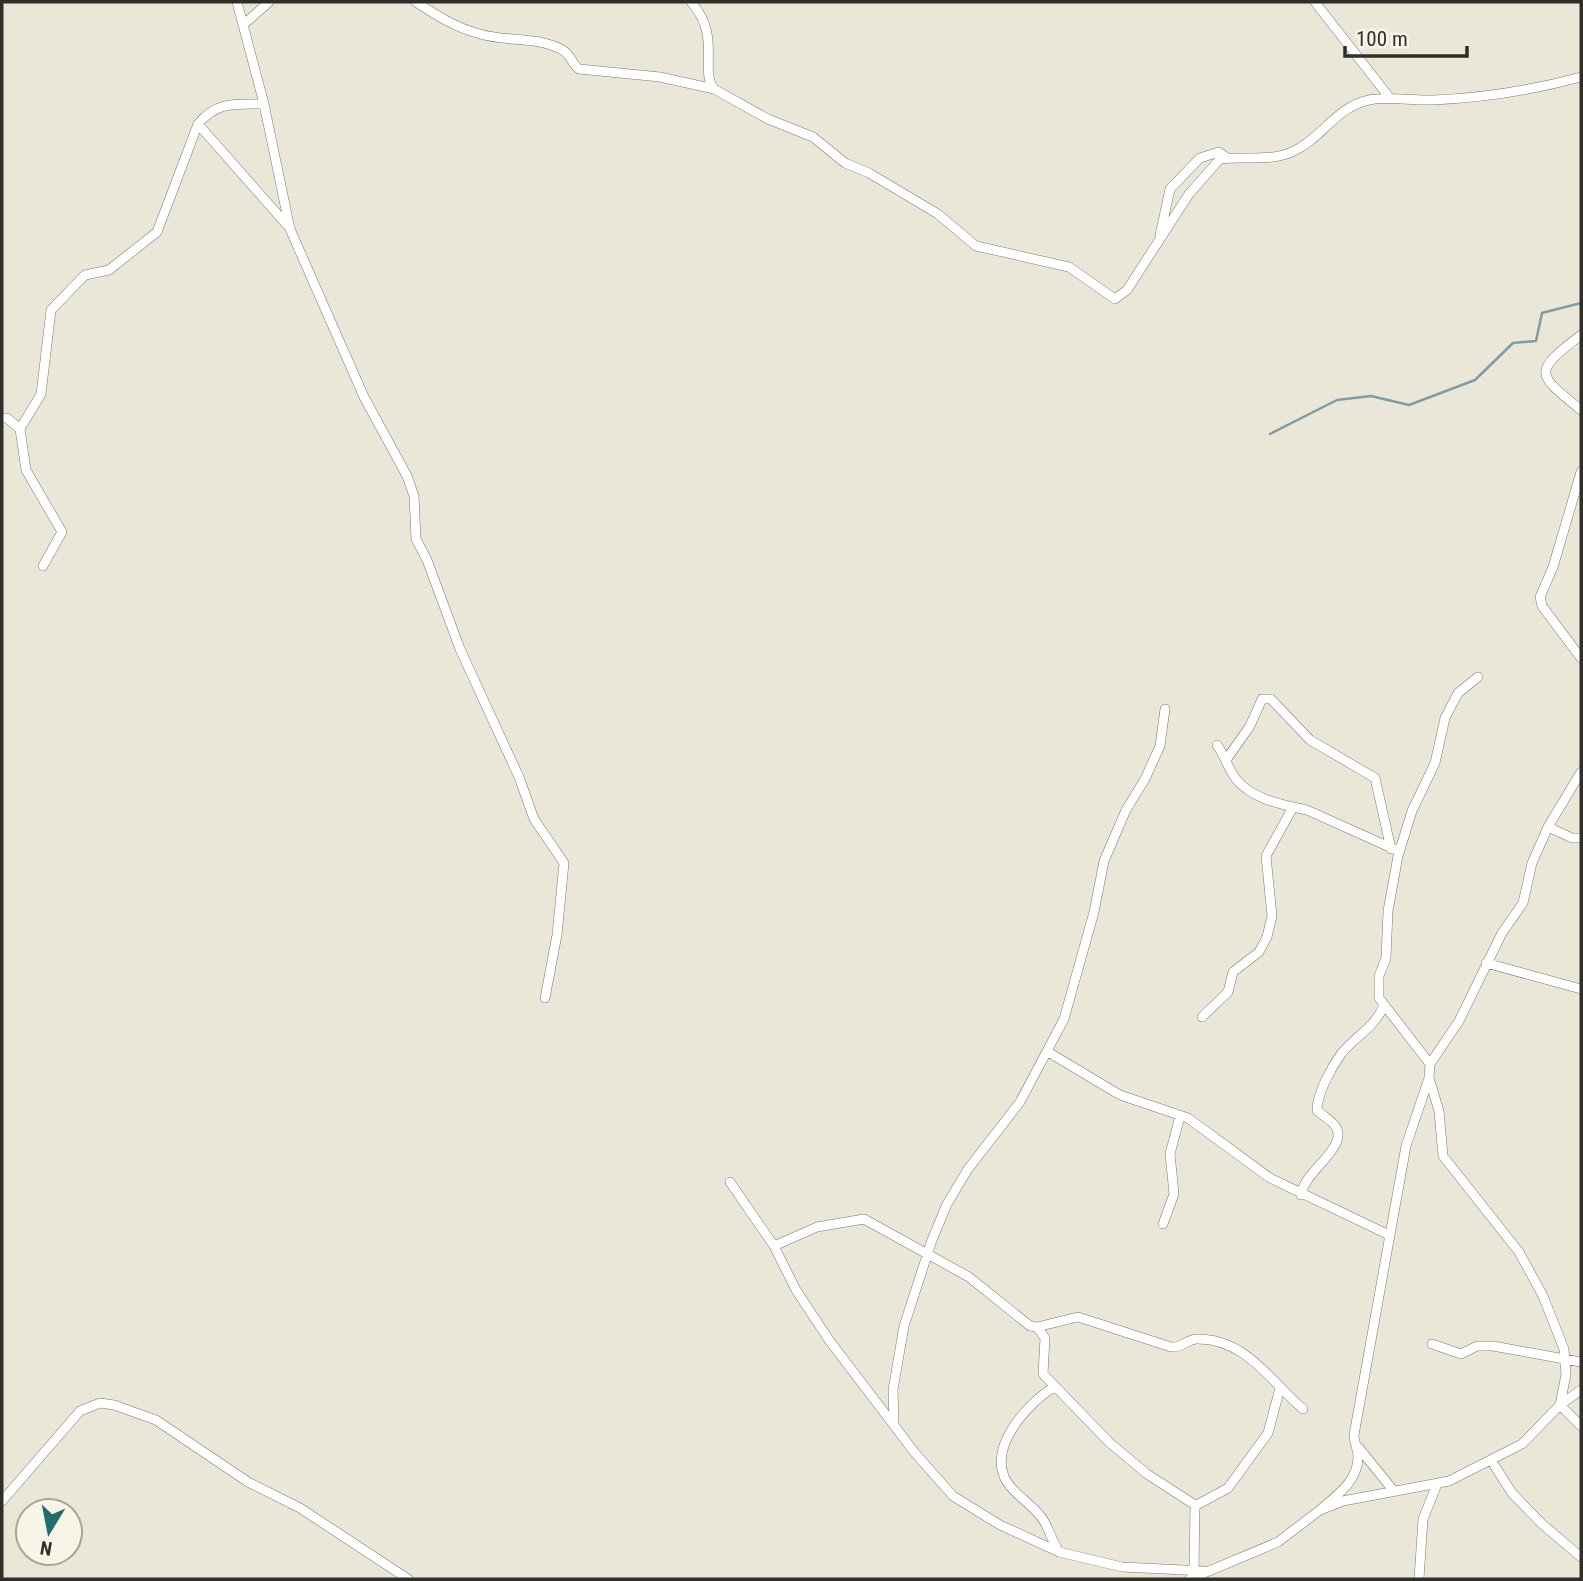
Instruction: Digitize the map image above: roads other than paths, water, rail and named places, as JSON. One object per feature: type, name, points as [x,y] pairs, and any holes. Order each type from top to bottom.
[{"type":"street","points":[[237,2],[264,104],[290,229],[364,397],[407,476],[414,496],[416,539],[427,560],[465,660],[519,777],[534,819],[564,863],[557,935],[545,998]]},
{"type":"street","points":[[243,25],[269,2]]},
{"type":"street","points":[[416,2],[450,23],[482,35],[536,41],[558,48],[570,56],[579,69],[660,77],[714,89],[768,119],[813,137],[845,163],[869,173],[938,215],[976,246],[1069,267],[1113,299],[1118,299],[1127,290],[1215,161],[1292,153],[1347,108],[1366,100],[1389,97],[1459,99],[1539,88],[1581,77]]},
{"type":"street","points":[[691,2],[708,30],[708,72],[714,89]]},
{"type":"street","points":[[1315,2],[1389,97]]},
{"type":"street","points":[[43,566],[62,532],[26,470],[20,429],[41,394],[51,310],[85,275],[110,270],[157,232],[198,124],[216,107],[264,104]]},
{"type":"street","points":[[198,124],[290,229]]},
{"type":"street","points":[[1160,238],[1170,189],[1200,158],[1219,152],[1227,158]]},
{"type":"street","points":[[1581,335],[1547,364],[1545,373],[1549,385],[1581,410]]},
{"type":"street","points":[[2,418],[7,418],[20,429]]},
{"type":"street","points":[[1581,472],[1553,567],[1540,597],[1542,606],[1581,658]]},
{"type":"street","points":[[1430,1064],[1384,1005],[1377,988],[1378,976],[1386,958],[1388,911],[1396,850],[1417,797],[1435,763],[1445,718],[1458,693],[1478,677]]},
{"type":"street","points":[[1226,760],[1250,726],[1262,699],[1271,699],[1310,740],[1375,778],[1396,850]]},
{"type":"street","points":[[894,1422],[894,1390],[904,1326],[927,1252],[947,1204],[968,1169],[1016,1107],[1048,1052],[1072,996],[1104,861],[1125,810],[1145,779],[1160,746],[1165,709]]},
{"type":"street","points":[[1217,745],[1237,780],[1254,793],[1292,809],[1307,810],[1396,850]]},
{"type":"street","points":[[730,1182],[774,1246],[810,1313],[931,1472],[960,1502],[1000,1525],[1059,1552],[1122,1567],[1192,1575],[1279,1542],[1320,1510],[1348,1484],[1356,1472],[1358,1455],[1354,1435],[1389,1235],[1406,1146],[1429,1078],[1430,1064],[1459,1021],[1486,963],[1522,903],[1532,863],[1548,827],[1581,772]]},
{"type":"street","points":[[1202,1017],[1228,992],[1233,972],[1259,952],[1267,937],[1272,916],[1266,856],[1292,809]]},
{"type":"street","points":[[1548,827],[1572,838],[1581,838]]},
{"type":"street","points":[[1486,963],[1581,989]]},
{"type":"street","points":[[1301,1195],[1305,1181],[1325,1160],[1337,1137],[1336,1127],[1317,1110],[1330,1074],[1341,1054],[1379,1016],[1384,1005]]},
{"type":"street","points":[[1048,1052],[1120,1095],[1200,1126],[1270,1178],[1389,1235]]},
{"type":"street","points":[[1429,1078],[1439,1111],[1443,1156],[1527,1263],[1564,1354],[1566,1374],[1560,1405]]},
{"type":"street","points":[[1163,1224],[1174,1194],[1170,1154],[1180,1116]]},
{"type":"street","points":[[774,1246],[817,1227],[855,1219],[880,1227],[969,1277],[1013,1315],[1037,1327],[1045,1338],[1043,1374],[1054,1387],[1110,1443],[1147,1474],[1195,1506]]},
{"type":"street","points":[[1037,1327],[1078,1317],[1171,1347],[1182,1347],[1198,1339],[1233,1346],[1247,1355],[1303,1409]]},
{"type":"street","points":[[1432,1344],[1461,1354],[1483,1345],[1564,1354],[1579,1362]]},
{"type":"street","points":[[1054,1387],[1030,1406],[1011,1432],[1003,1455],[1006,1481],[1043,1519],[1059,1552]]},
{"type":"street","points":[[1195,1506],[1228,1488],[1268,1433],[1280,1388]]},
{"type":"street","points":[[1320,1510],[1364,1494],[1437,1484],[1491,1460],[1522,1444],[1560,1405],[1581,1390]]},
{"type":"street","points":[[2,1501],[80,1410],[100,1404],[114,1405],[156,1420],[248,1482],[300,1508],[408,1579]]},
{"type":"street","points":[[1560,1405],[1581,1426]]},
{"type":"street","points":[[1355,1444],[1392,1490]]},
{"type":"street","points":[[1491,1460],[1512,1493],[1541,1523],[1581,1557]]},
{"type":"street","points":[[1421,1578],[1423,1519],[1437,1484]]},
{"type":"street","points":[[1192,1575],[1195,1506]]},
{"type":"waterway","points":[[1270,434],[1337,400],[1371,396],[1409,405],[1475,380],[1513,343],[1536,341],[1542,313],[1581,303]]}]
